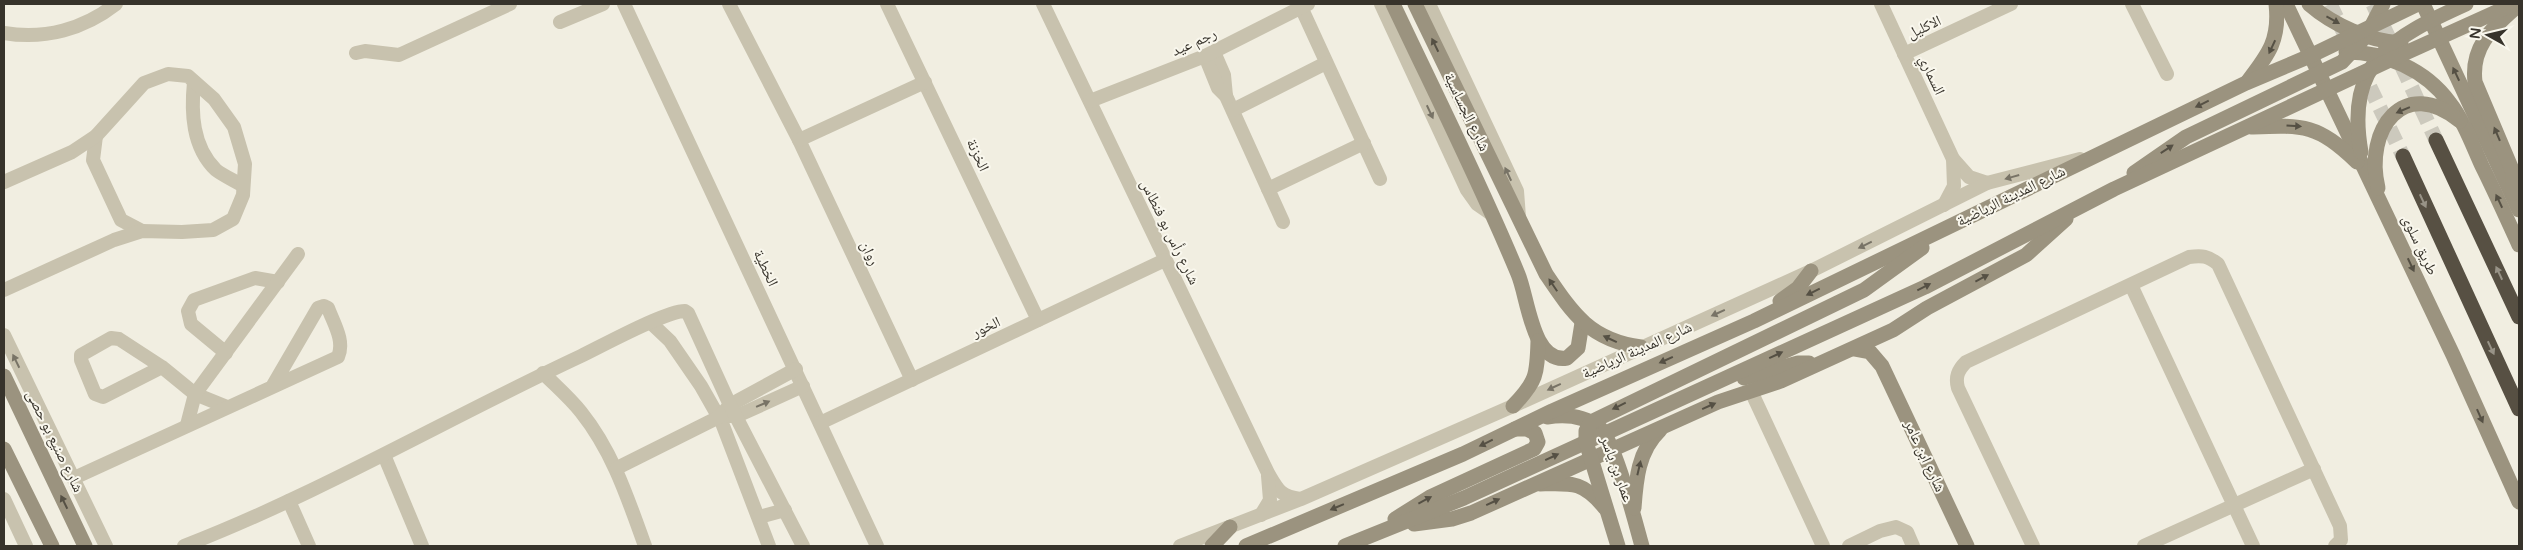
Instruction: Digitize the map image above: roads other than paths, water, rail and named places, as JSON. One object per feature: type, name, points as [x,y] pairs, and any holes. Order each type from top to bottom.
[{"type":"highway","points":[[2436,140],[2519,317]]},
{"type":"highway","name":"طريق سلوى","points":[[2403,156],[2519,409]]},
{"type":"main road","name":"شارع الجساسية","points":[[1393,4],[1519,275],[1538,341]]},
{"type":"main road","name":"شارع الجساسية","points":[[1415,4],[1546,274],[1571,311],[1582,323]]},
{"type":"main road","points":[[2246,83],[2266,58],[2275,40],[2278,23],[2276,4]]},
{"type":"main road","name":"طريق سلوى","points":[[2286,4],[2453,355],[2519,502]]},
{"type":"main road","points":[[2309,4],[2334,21],[2366,31],[2394,43],[2413,44],[2439,38]]},
{"type":"main road","points":[[2114,189],[2157,156],[2186,137],[2336,66],[2352,52],[2384,4]]},
{"type":"main road","name":"شارع المدينة الرياضية","points":[[1246,546],[1463,454],[1536,418],[1754,321],[2093,156],[2246,83],[2366,31],[2418,4]]},
{"type":"main road","points":[[2423,4],[2516,204]]},
{"type":"main road","points":[[1345,546],[1464,498],[1925,287],[2114,189],[2370,69],[2384,58],[2394,43],[2431,20],[2466,4]]},
{"type":"main road","points":[[2384,58],[2439,38],[2514,4]]},
{"type":"main road","points":[[2516,204],[2513,172],[2475,82],[2474,72],[2476,56],[2481,42],[2519,4]]},
{"type":"main road","points":[[2310,56],[2352,52],[2384,58],[2416,72],[2434,85],[2450,102],[2463,124],[2519,246]]},
{"type":"main road","points":[[2364,168],[2358,116],[2360,95],[2370,69]]},
{"type":"main road","points":[[2382,206],[2374,160],[2380,132],[2390,117],[2402,109],[2424,105],[2444,111],[2463,124]]},
{"type":"main road","points":[[2245,127],[2296,126],[2317,131],[2335,141],[2364,168]]},
{"type":"main road","points":[[1395,525],[1430,522],[1462,516],[1718,402],[1751,391],[1854,349],[1893,330],[1927,308],[2026,255],[2082,205]]},
{"type":"main road","points":[[1586,442],[1585,433],[1591,422],[1864,290],[1953,225]]},
{"type":"main road","points":[[1754,321],[1798,288],[1811,271]]},
{"type":"main road","points":[[1538,341],[1545,352],[1553,357],[1567,358],[1578,348],[1582,323],[1611,340],[1641,347]]},
{"type":"main road","points":[[1882,366],[1883,344],[1893,330]]},
{"type":"main road","points":[[1513,406],[1531,387],[1537,366],[1538,341]]},
{"type":"main road","name":"شارع ابن عامر","points":[[1854,349],[1870,352],[1882,366],[1967,546]]},
{"type":"main road","points":[[1704,389],[1798,363],[1823,362]]},
{"type":"main road","name":"شارع صنيع بو حصى","points":[[4,376],[85,546]]},
{"type":"main road","name":"عمار بن ياسر","points":[[1536,418],[1566,416],[1591,422],[1604,433],[1634,516],[1642,546]]},
{"type":"main road","points":[[1634,516],[1636,483],[1642,459],[1650,441],[1664,426]]},
{"type":"main road","points":[[1369,537],[1430,497],[1534,449],[1538,439],[1535,433],[1527,429],[1514,429]]},
{"type":"main road","name":"عمار بن ياسر","points":[[1586,442],[1618,546]]},
{"type":"main road","points":[[4,449],[52,546]]},
{"type":"main road","points":[[1533,484],[1566,483],[1582,486],[1596,496],[1609,513]]},
{"type":"main road","points":[[1212,546],[1230,527]]},
{"type":"main road","points":[[44,531],[48,546]]},
{"type":"street","points":[[4,33],[39,36],[72,29],[102,15],[116,4]]},
{"type":"street","points":[[356,53],[365,50],[399,54],[510,4]]},
{"type":"street","points":[[560,22],[602,4]]},
{"type":"street","name":"الخطية","points":[[624,4],[877,546]]},
{"type":"street","name":"روان","points":[[729,4],[799,140],[912,380]]},
{"type":"street","name":"الخزنة","points":[[887,4],[1038,320]]},
{"type":"street","name":"شارع رأس بو فنطاس","points":[[1043,4],[1268,473],[1284,495],[1301,499]]},
{"type":"street","name":"شارع الجساسية","points":[[1381,4],[1467,190],[1477,204],[1490,213]]},
{"type":"street","name":"شارع الجساسية","points":[[1429,4],[1517,191],[1519,220]]},
{"type":"street","name":"السماري","points":[[1881,4],[1953,159],[1968,177],[1987,183]]},
{"type":"street","name":"الاكليل","points":[[1904,54],[2011,4]]},
{"type":"street","points":[[2132,4],[2167,74]]},
{"type":"street","points":[[1305,5],[1326,63],[1380,179]]},
{"type":"street","name":"رجم عيد","points":[[1090,101],[1210,54],[1305,5]]},
{"type":"street","points":[[1210,54],[1218,88],[1226,96],[1233,110],[1283,222]]},
{"type":"street","points":[[1233,110],[1326,63]]},
{"type":"street","points":[[4,182],[72,152],[96,136],[144,82],[168,74],[188,76],[214,99],[234,127],[245,164],[243,195],[233,219],[213,230],[182,232],[142,231],[114,240],[4,290]]},
{"type":"street","points":[[194,82],[191,108],[198,146],[216,170],[243,186]]},
{"type":"street","points":[[799,140],[925,82]]},
{"type":"street","points":[[96,136],[93,160],[121,220],[142,231]]},
{"type":"street","points":[[1268,189],[1364,143]]},
{"type":"street","points":[[72,152],[93,160]]},
{"type":"street","name":"شارع المدينة الرياضية","points":[[1180,546],[1301,499],[1513,406],[1811,271],[1987,183],[2093,156]]},
{"type":"street","name":"السماري","points":[[1944,205],[1954,186],[1953,159]]},
{"type":"street","points":[[114,240],[121,220]]},
{"type":"street","points":[[186,425],[195,394],[298,254]]},
{"type":"street","points":[[2033,546],[1958,388],[1957,374],[1966,362],[2189,256],[2209,257],[2218,264],[2340,526],[2341,540],[2335,546]]},
{"type":"street","name":"الخور","points":[[820,423],[1165,260]]},
{"type":"street","points":[[226,353],[191,324],[188,311],[194,300],[255,278],[278,282]]},
{"type":"street","points":[[2131,285],[2253,546]]},
{"type":"street","points":[[74,478],[186,425],[272,387],[338,357],[341,350],[341,340],[328,308],[324,306],[318,308],[272,387]]},
{"type":"street","points":[[189,545],[289,501],[543,374],[651,323],[681,311],[688,313],[734,410],[803,546]]},
{"type":"street","points":[[651,323],[670,341],[701,386],[719,417],[769,546]]},
{"type":"street","name":"شارع صنيع بو حصى","points":[[4,335],[106,546]]},
{"type":"street","points":[[162,367],[103,397],[94,394],[81,360],[81,355],[111,338],[119,339],[162,367],[195,394],[227,407]]},
{"type":"street","points":[[734,410],[796,369]]},
{"type":"street","points":[[543,374],[580,411],[600,438],[616,468],[645,546]]},
{"type":"street","points":[[616,468],[734,410],[803,386]]},
{"type":"street","points":[[1751,391],[1823,546]]},
{"type":"street","points":[[384,455],[422,546]]},
{"type":"street","points":[[2144,546],[2314,469]]},
{"type":"street","name":"شارع رأس بو فنطاس","points":[[1261,515],[1270,500],[1268,473]]},
{"type":"street","points":[[4,498],[26,546]]},
{"type":"street","points":[[289,501],[309,546]]},
{"type":"street","points":[[759,517],[785,510]]},
{"type":"street","points":[[1849,546],[1880,531],[1896,527],[1907,532],[1913,546]]},
{"type":"tunnel","points":[[2330,4],[2403,156]]},
{"type":"tunnel","points":[[2373,4],[2436,140]]}]
